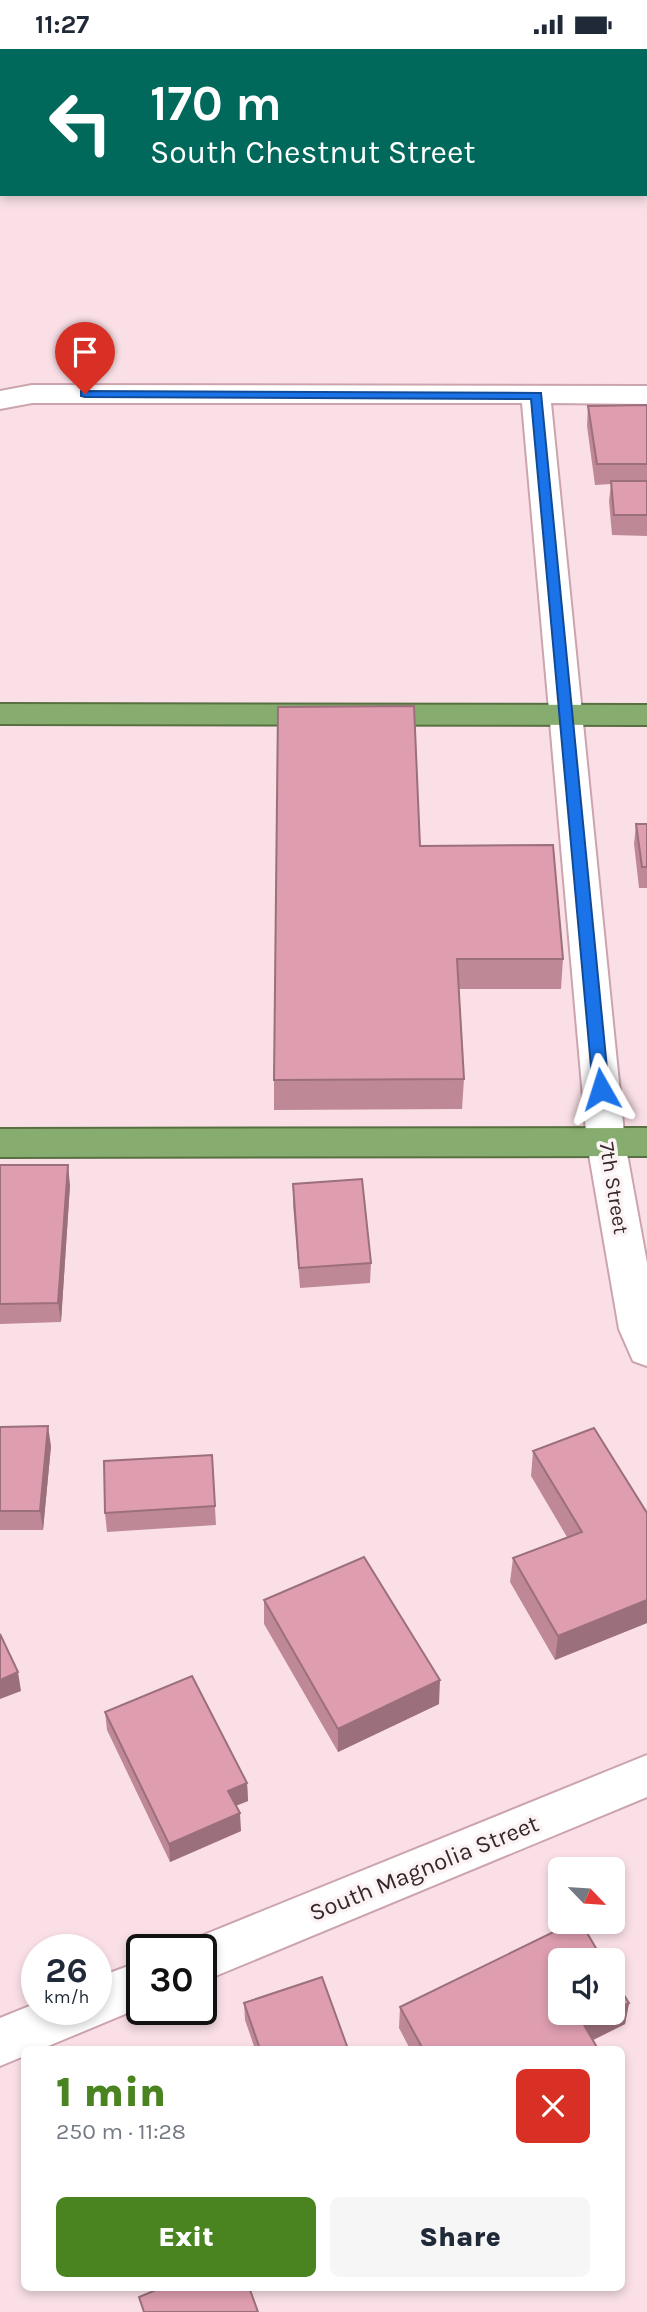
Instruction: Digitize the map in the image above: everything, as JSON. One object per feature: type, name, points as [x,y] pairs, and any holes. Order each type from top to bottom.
[{"type":"highway","points":[[0,714],[647,715]]},
{"type":"highway","points":[[0,1143],[647,1142]]},
{"type":"street","points":[[0,400],[32,394],[647,395]]},
{"type":"street","name":"7th Street","points":[[536,396],[606,1143],[639,1329],[647,1350]]},
{"type":"street","name":"South Magnolia Street","points":[[217,1952],[647,1776]]},
{"type":"street","points":[[0,2042],[41,2025]]},
{"type":"building","points":[[647,405],[647,464],[597,464],[588,406]]},
{"type":"building","points":[[611,481],[647,481],[647,515],[614,515]]},
{"type":"building","points":[[414,706],[420,846],[553,845],[563,959],[457,959],[464,1079],[274,1080],[278,707]]},
{"type":"building","points":[[636,824],[647,824],[647,867],[642,867]]},
{"type":"building","points":[[0,1165],[68,1165],[58,1303],[0,1304]]},
{"type":"building","points":[[362,1179],[371,1263],[299,1268],[293,1184]]},
{"type":"building","points":[[48,1426],[40,1511],[0,1511],[0,1427]]},
{"type":"building","points":[[594,1428],[647,1513],[647,1600],[558,1636],[513,1558],[582,1532],[533,1451]]},
{"type":"building","points":[[212,1455],[215,1506],[105,1513],[104,1461]]},
{"type":"building","points":[[364,1557],[440,1680],[338,1729],[264,1600]]},
{"type":"building","points":[[0,1634],[18,1672],[0,1680]]},
{"type":"building","points":[[192,1676],[247,1783],[228,1791],[240,1813],[169,1844],[105,1712]]},
{"type":"building","points":[[549,1934],[588,1934],[596,1948],[548,1948],[548,2025],[584,2025],[596,2046],[421,2046],[400,2007]]},
{"type":"building","points":[[322,1977],[347,2046],[259,2046],[244,2003]]},
{"type":"building","points":[[153,2291],[250,2291],[258,2312],[144,2312],[139,2297]]},
{"type":"route","points":[[85,394],[536,396],[601,1089]]}]
